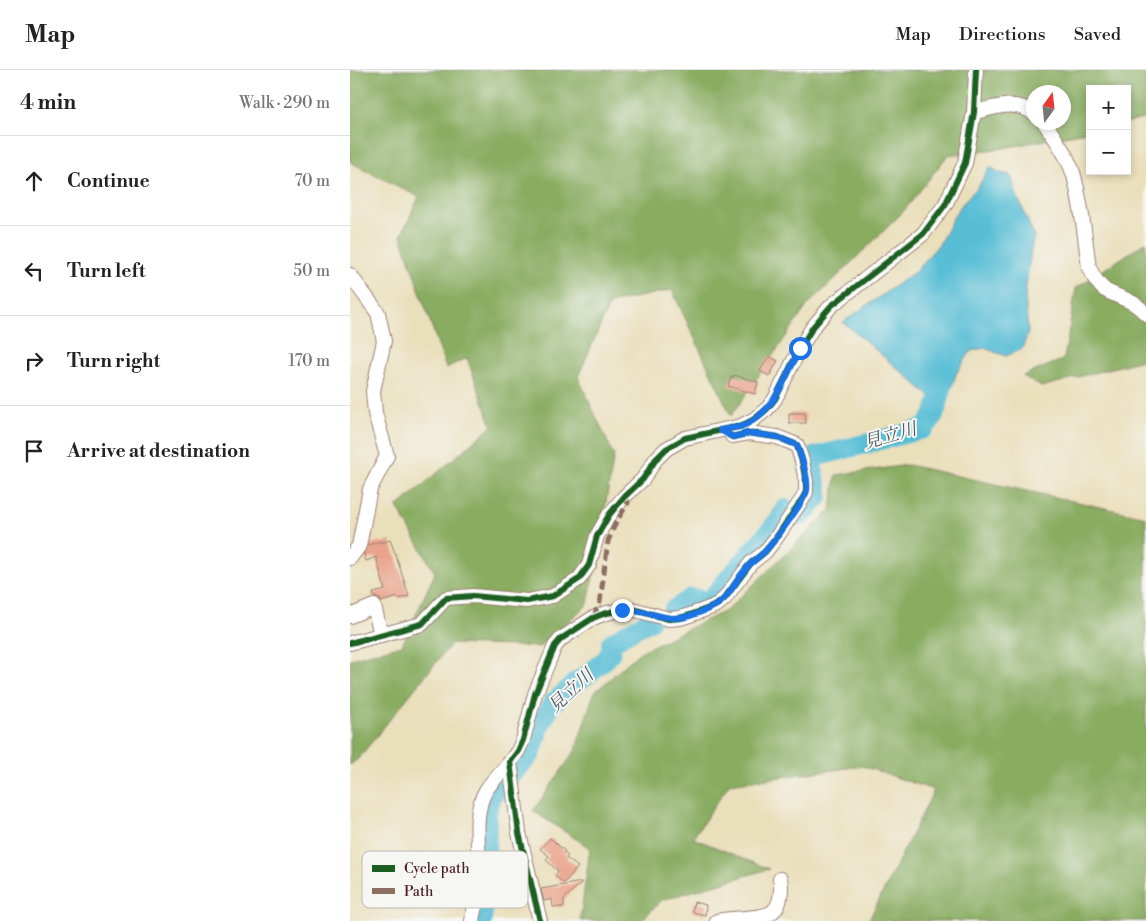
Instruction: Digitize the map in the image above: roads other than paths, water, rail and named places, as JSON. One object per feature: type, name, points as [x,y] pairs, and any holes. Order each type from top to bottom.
[{"type":"street","points":[[350,643],[422,624],[446,598],[473,596],[527,601],[553,596],[579,579],[589,565],[597,536],[609,515],[643,479],[656,459],[666,449],[685,438],[741,426],[753,420],[767,409],[775,399],[800,348],[813,327],[831,306],[923,234],[945,205],[965,163],[974,112],[976,70]]},
{"type":"street","points":[[974,112],[1009,104],[1026,108]]},
{"type":"street","points":[[1050,130],[1060,145],[1074,175],[1089,268],[1092,274],[1100,286],[1137,305],[1146,314]]},
{"type":"street","points":[[350,274],[378,313],[384,341],[373,391],[375,413],[386,456],[370,489],[359,546],[350,558]]},
{"type":"street","points":[[523,851],[519,833],[511,771],[523,740],[535,694],[555,646],[561,639],[593,618],[615,611],[632,610],[669,618],[680,618],[690,616],[718,604],[733,588],[750,563],[765,552],[776,538],[806,492],[807,487],[797,445],[777,437],[749,433],[733,437],[720,430]]},
{"type":"street","points":[[350,616],[374,606],[382,635]]},
{"type":"street","points":[[477,851],[479,813],[485,791],[490,784],[511,771]]},
{"type":"street","points":[[528,871],[540,921]]},
{"type":"street","points":[[717,921],[763,916],[773,911],[780,900],[782,884],[780,879]]},
{"type":"street","points":[[472,921],[475,908]]},
{"type":"water","points":[[990,167],[1000,173],[1011,175],[1016,193],[1034,236],[1025,294],[1028,333],[1022,349],[1006,356],[984,348],[971,351],[956,374],[945,409],[843,322],[915,272],[940,243],[954,216],[965,200],[978,187]]},
{"type":"waterway","name":"見立川","points":[[801,516],[818,497],[810,458],[923,429],[935,412],[944,379]]},
{"type":"waterway","name":"見立川","points":[[673,610],[691,598],[709,601],[780,519],[785,509]]},
{"type":"waterway","name":"見立川","points":[[486,851],[487,812],[492,796],[501,784],[531,754],[541,723],[552,704],[607,658],[611,652],[611,643],[650,621]]},
{"type":"waterway","name":"見立川","points":[[482,921],[484,908]]}]
